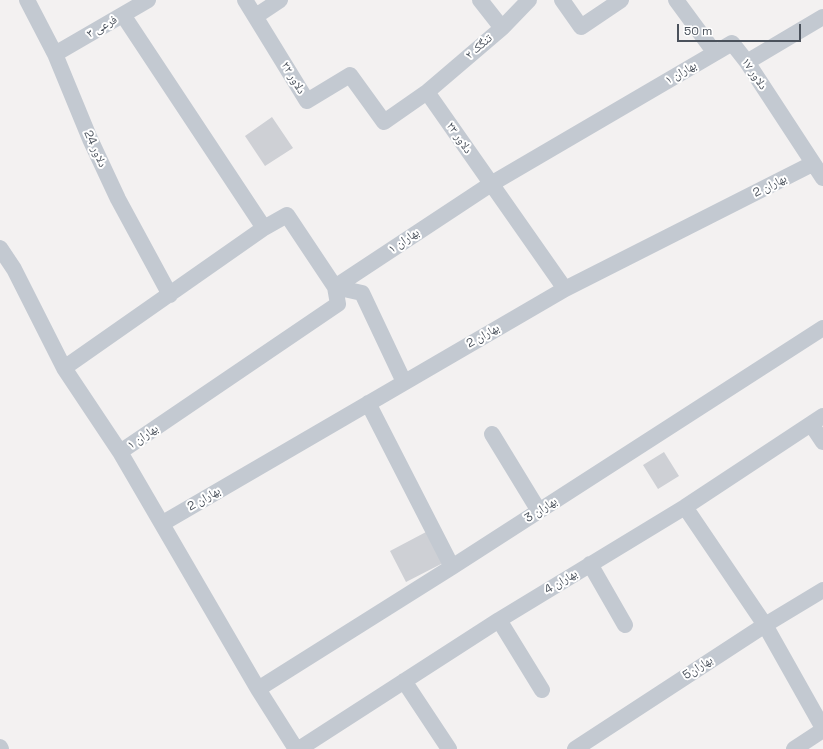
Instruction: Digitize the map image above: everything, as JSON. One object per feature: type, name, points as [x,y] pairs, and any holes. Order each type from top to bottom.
[{"type":"street","name":"دلاور 24","points":[[27,0],[55,54],[90,139],[118,199],[170,295]]},
{"type":"street","name":"فرعی ۳","points":[[55,54],[148,0]]},
{"type":"street","name":"دلاور ۲۲","points":[[245,0],[307,101],[350,75],[384,122],[427,92]]},
{"type":"street","points":[[256,16],[280,0]]},
{"type":"street","points":[[480,0],[502,28]]},
{"type":"street","name":"تنگک ۲","points":[[427,92],[502,28],[529,0]]},
{"type":"street","points":[[562,0],[581,27],[621,0]]},
{"type":"street","points":[[676,0],[715,54]]},
{"type":"street","points":[[123,15],[264,228]]},
{"type":"street","points":[[747,62],[823,16]]},
{"type":"street","name":"دلاور ۱۷","points":[[715,54],[732,43],[747,62],[812,164],[823,178]]},
{"type":"street","name":"بهاران ۱","points":[[120,452],[338,304],[335,288],[491,184],[715,54]]},
{"type":"street","name":"دلاور ۲۳","points":[[427,92],[565,289]]},
{"type":"street","name":"بهاران 2","points":[[163,523],[565,289],[812,164]]},
{"type":"street","points":[[64,368],[264,228],[287,215],[335,288],[362,293],[404,382]]},
{"type":"street","points":[[0,248],[14,269],[64,368],[120,452],[163,523],[258,689],[298,749]]},
{"type":"street","name":"بهاران 3","points":[[258,689],[452,567],[823,328]]},
{"type":"street","points":[[368,403],[452,567]]},
{"type":"street","points":[[817,420],[823,442]]},
{"type":"street","name":"بهاران 4","points":[[298,749],[499,620],[685,507],[817,420]]},
{"type":"street","points":[[492,434],[539,511]]},
{"type":"street","points":[[685,507],[766,625],[823,729],[794,749]]},
{"type":"street","points":[[590,564],[625,625]]},
{"type":"street","name":"بهاران5","points":[[575,749],[766,625],[823,590]]},
{"type":"street","points":[[499,620],[542,690]]},
{"type":"street","points":[[404,681],[449,749]]},
{"type":"building","points":[[272,117],[293,148],[265,166],[245,136]]},
{"type":"building","points":[[664,452],[679,476],[658,489],[643,465]]},
{"type":"building","points":[[426,532],[443,563],[406,582],[390,551]]}]
